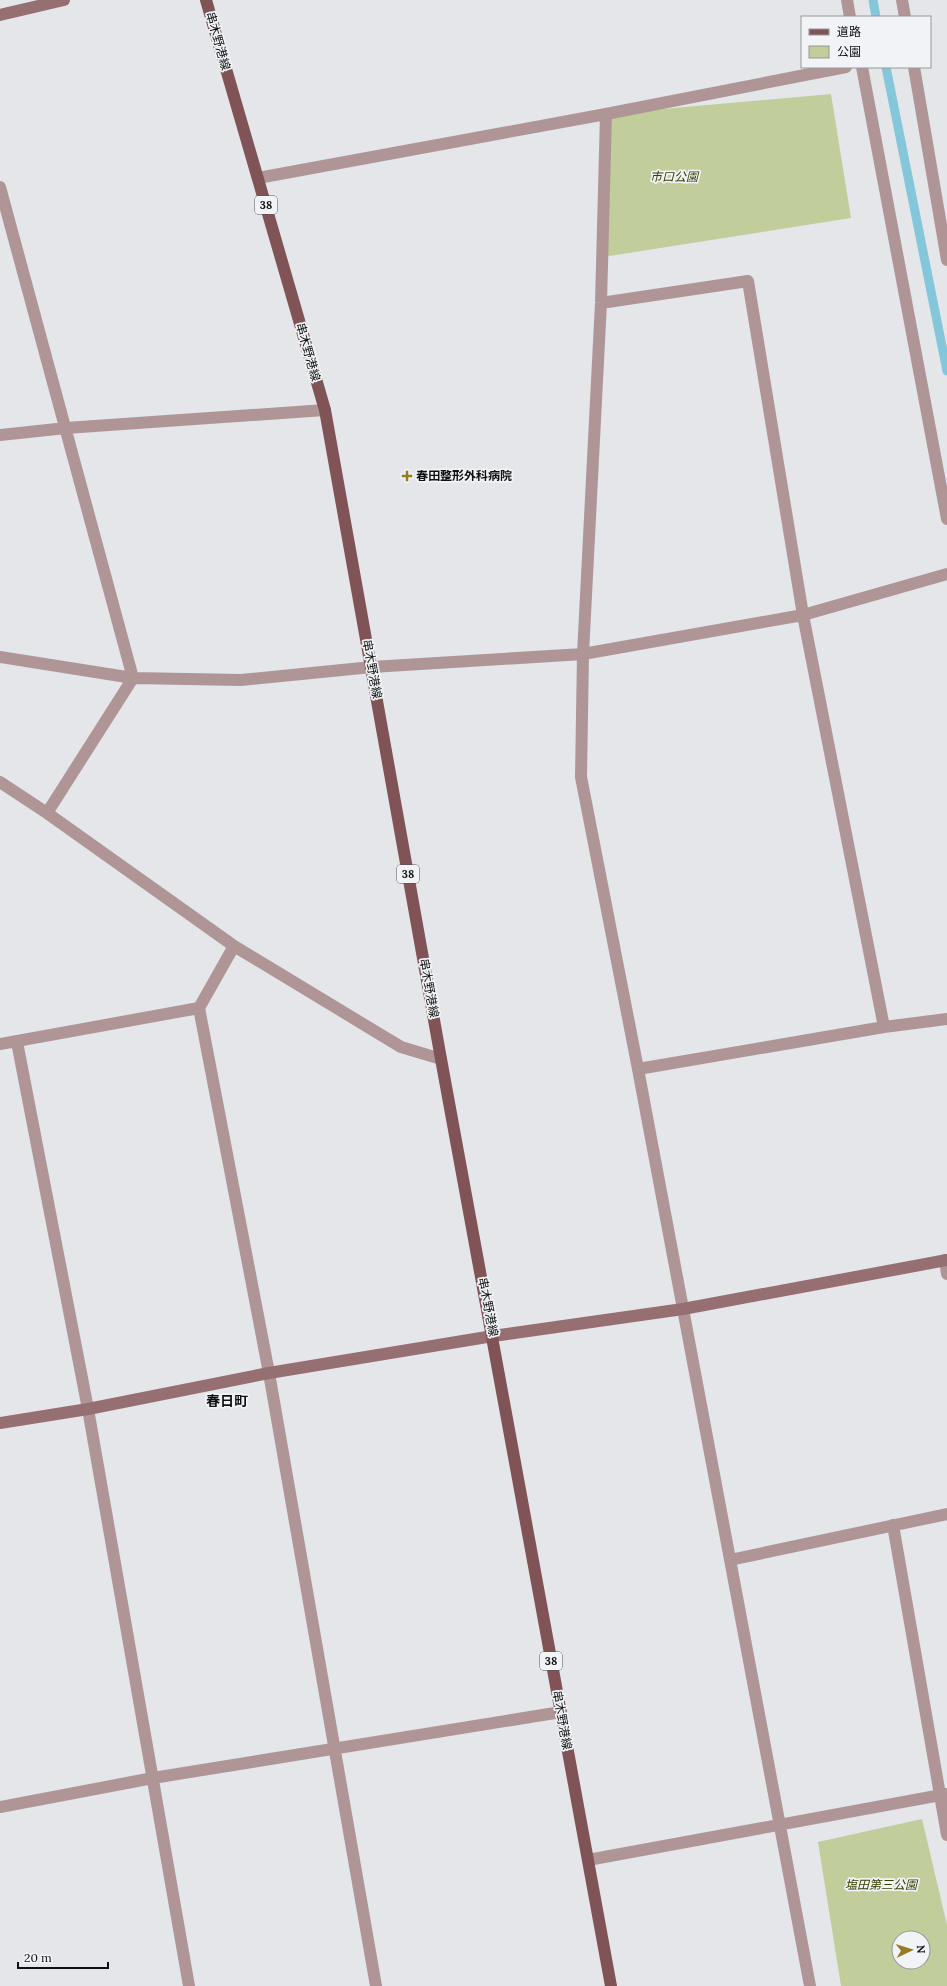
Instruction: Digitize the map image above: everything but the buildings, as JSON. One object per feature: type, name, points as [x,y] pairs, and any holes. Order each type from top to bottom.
[{"type":"main road","name":"串木野港線","points":[[206,0],[325,410],[560,1712],[611,1986]]},
{"type":"street","points":[[0,15],[64,0]]},
{"type":"street","points":[[847,0],[850,16]]},
{"type":"street","points":[[902,0],[905,16]]},
{"type":"street","points":[[258,178],[606,114],[841,68]]},
{"type":"street","points":[[862,68],[947,519]]},
{"type":"street","points":[[914,68],[947,260]]},
{"type":"street","points":[[606,114],[601,303],[583,654],[581,777],[638,1069],[810,1986]]},
{"type":"street","points":[[0,187],[3,211],[66,428],[133,678],[47,812]]},
{"type":"street","points":[[601,303],[748,281],[803,615],[884,1027]]},
{"type":"street","points":[[0,436],[66,428],[325,410]]},
{"type":"street","points":[[0,658],[133,678],[241,680],[372,667],[583,654],[803,615],[947,574]]},
{"type":"street","points":[[0,782],[47,812],[234,946],[401,1047],[442,1059]]},
{"type":"street","points":[[234,946],[199,1008],[269,1373],[376,1986]]},
{"type":"street","points":[[0,1044],[199,1008]]},
{"type":"street","points":[[638,1069],[884,1027],[947,1019]]},
{"type":"street","points":[[17,1042],[88,1410],[189,1986]]},
{"type":"street","points":[[0,1422],[88,1410],[269,1373],[493,1336],[683,1309],[946,1260],[947,1274]]},
{"type":"street","points":[[730,1560],[947,1514]]},
{"type":"street","points":[[893,1525],[944,1794],[947,1835]]},
{"type":"street","points":[[0,1807],[153,1778],[560,1712]]},
{"type":"street","points":[[588,1860],[944,1794]]},
{"type":"green space","name":"市口公園","points":[[831,94],[851,218],[603,257],[606,114]]},
{"type":"green space","name":"塩田第三公園","points":[[922,1819],[947,1925],[947,1986],[841,1986],[818,1842]]},
{"type":"waterway","points":[[873,0],[876,16]]},
{"type":"waterway","points":[[886,68],[947,371]]},
{"type":"place","name":"春田整形外科病院","points":[[407,476]]},
{"type":"district","name":"春日町","points":[[227,1401]]}]
